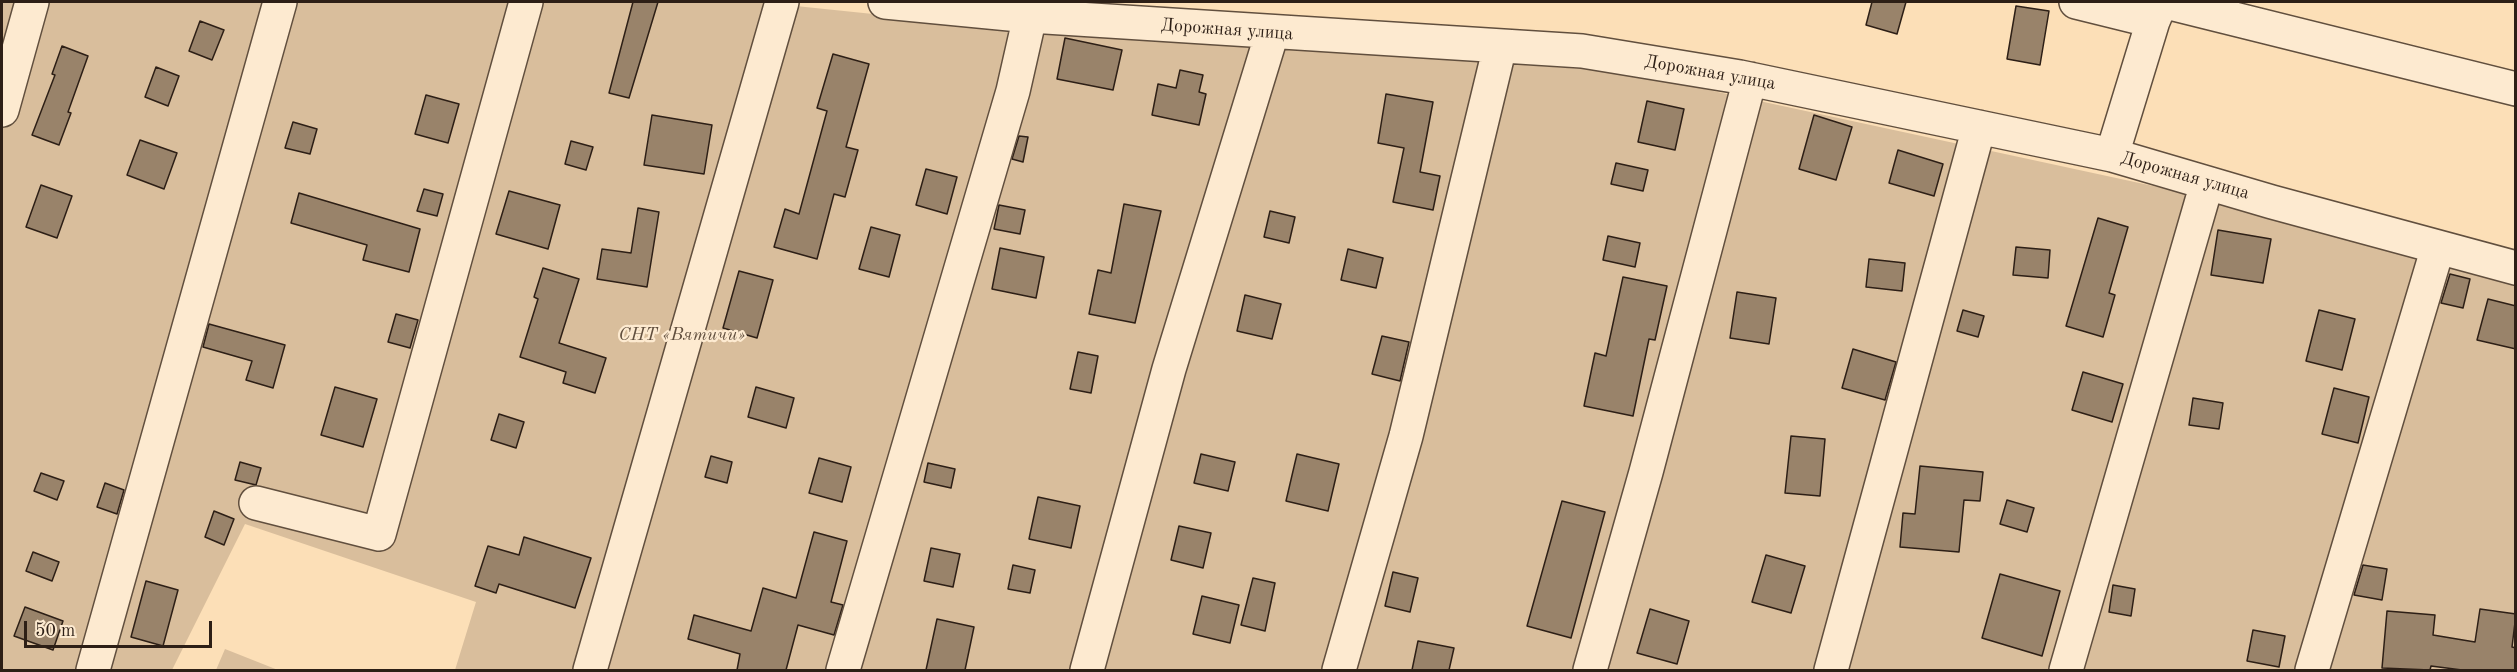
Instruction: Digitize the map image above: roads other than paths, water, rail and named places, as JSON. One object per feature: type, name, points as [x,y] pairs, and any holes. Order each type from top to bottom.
[{"type":"street","points":[[2,110],[32,2]]},
{"type":"street","points":[[93,670],[280,2]]},
{"type":"street","points":[[256,503],[379,534],[526,2]]},
{"type":"street","points":[[590,670],[782,2]]},
{"type":"street","name":"Дорожная улица","points":[[885,2],[1030,16],[1582,51],[1750,80],[2112,155],[2516,268]]},
{"type":"street","points":[[2076,2],[2160,8],[2516,89]]},
{"type":"street","points":[[2112,155],[2160,8]]},
{"type":"street","points":[[843,670],[1013,91],[1030,16]]},
{"type":"street","points":[[1087,670],[1169,369],[1272,33]]},
{"type":"street","points":[[1339,670],[1406,436],[1500,46]]},
{"type":"street","points":[[1590,670],[1646,472],[1750,80]]},
{"type":"street","points":[[1831,670],[1979,127]]},
{"type":"street","points":[[2066,670],[2207,183]]},
{"type":"street","points":[[2312,670],[2438,247]]},
{"type":"park label","name":"СНТ «Вятичи»","points":[[682,335]]}]
